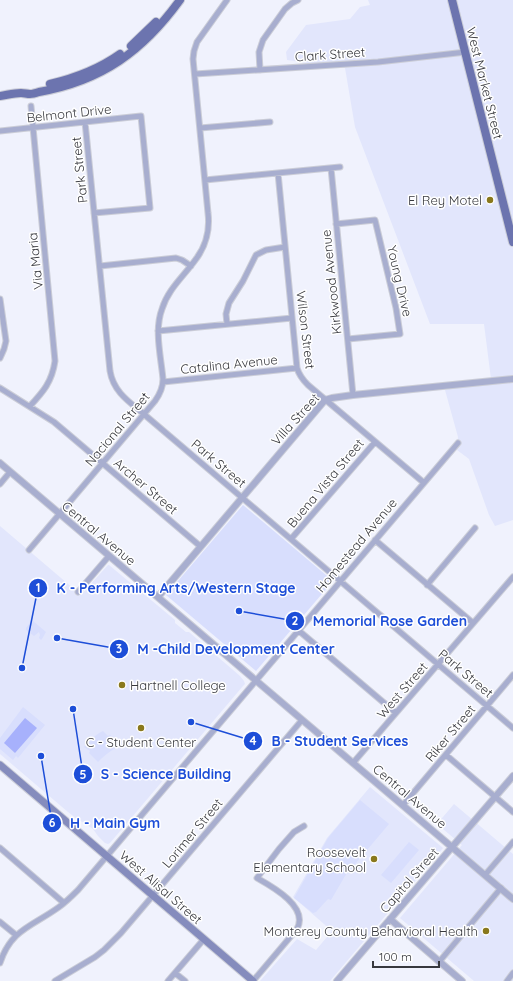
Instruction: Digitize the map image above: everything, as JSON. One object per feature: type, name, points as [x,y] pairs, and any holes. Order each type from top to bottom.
[{"type":"main road","points":[[0,96],[23,92],[28,89],[73,78],[109,61],[143,36],[174,0]]},
{"type":"main road","points":[[23,92],[29,94],[72,84],[106,69],[128,55],[147,40],[180,0]]},
{"type":"main road","name":"West Market Street","points":[[452,0],[513,242]]},
{"type":"main road","name":"West Alisal Street","points":[[0,764],[253,981]]},
{"type":"street","name":"Nacional Street","points":[[29,550],[144,414],[161,391],[163,382],[158,331],[160,313],[167,297],[196,260],[206,241],[208,230],[209,217],[193,55],[195,45],[227,0]]},
{"type":"street","points":[[260,70],[259,52],[263,40],[285,8],[292,2],[298,0]]},
{"type":"street","name":"Clark Street","points":[[195,74],[378,62],[466,52]]},
{"type":"street","name":"Via Maria","points":[[30,406],[48,384],[53,374],[55,361],[31,106]]},
{"type":"street","name":"Belmont Drive","points":[[0,131],[141,116],[150,208],[94,213]]},
{"type":"street","name":"Park Street","points":[[85,122],[111,375],[120,394],[513,728]]},
{"type":"street","points":[[200,128],[270,122]]},
{"type":"street","points":[[205,180],[340,166]]},
{"type":"street","name":"Kirkwood Avenue","points":[[331,168],[353,395]]},
{"type":"street","name":"Wilson Street","points":[[278,173],[297,368],[300,375],[304,382],[423,482]]},
{"type":"street","name":"Young Drive","points":[[336,224],[375,220],[396,308],[400,334],[348,339]]},
{"type":"street","points":[[227,324],[226,314],[229,303],[243,281],[256,255],[266,250],[285,248]]},
{"type":"street","points":[[100,266],[176,258],[191,266]]},
{"type":"street","points":[[0,299],[6,341],[0,358]]},
{"type":"street","points":[[158,331],[292,318]]},
{"type":"street","name":"Catalina Avenue","points":[[163,382],[297,368]]},
{"type":"street","name":"Villa Street","points":[[158,597],[325,400],[353,395],[513,379]]},
{"type":"street","name":"Archer Street","points":[[0,388],[54,422],[200,546]]},
{"type":"street","name":"Buena Vista Street","points":[[292,539],[375,442]]},
{"type":"street","name":"Homestead Avenue","points":[[0,964],[6,949],[16,935],[64,903],[78,890],[458,442]]},
{"type":"street","name":"Central Avenue","points":[[0,463],[513,898]]},
{"type":"street","points":[[0,484],[10,472]]},
{"type":"street","points":[[427,585],[475,528]]},
{"type":"street","points":[[375,540],[473,623]]},
{"type":"street","points":[[78,592],[108,556]]},
{"type":"street","name":"West Street","points":[[353,763],[513,576]]},
{"type":"street","points":[[298,630],[396,713]]},
{"type":"street","name":"Riker Street","points":[[403,805],[513,675]]},
{"type":"street","name":"Lorimer Street","points":[[55,981],[104,950],[121,933],[302,720]]},
{"type":"street","points":[[446,755],[513,812]]},
{"type":"street","name":"Capitol Street","points":[[337,981],[513,776]]},
{"type":"street","points":[[253,981],[297,929],[300,920],[297,909],[292,903],[256,878],[294,832],[304,826]]},
{"type":"street","points":[[485,875],[513,842]]},
{"type":"street","points":[[0,848],[64,903]]},
{"type":"street","points":[[439,962],[501,888]]},
{"type":"street","points":[[390,919],[462,981]]},
{"type":"street","points":[[0,922],[16,935]]},
{"type":"street","points":[[168,981],[204,939]]},
{"type":"street","points":[[175,972],[185,981]]},
{"type":"street","points":[[507,981],[513,973]]},
{"type":"shaded area","points":[[368,0],[513,0],[513,520],[495,526],[489,515],[469,459],[457,450],[458,437],[445,390],[491,379],[484,324],[430,324],[355,127],[345,68],[287,60],[286,52],[306,25],[350,19],[360,7],[370,5]]},
{"type":"shaded area","points":[[243,505],[333,581],[256,671],[166,595]]},
{"type":"shaded area","name":"Hartnell College","points":[[0,526],[81,595],[109,565],[175,620],[175,623],[186,632],[189,632],[244,681],[245,684],[108,844],[98,836],[93,829],[68,812],[0,754]]},
{"type":"shaded area","points":[[32,620],[46,632],[41,640],[39,638],[39,632],[34,636],[26,630]]},
{"type":"shaded area","points":[[23,707],[45,725],[18,758],[16,756],[13,760],[0,749],[0,738]]},
{"type":"shaded area","points":[[103,731],[108,736],[110,735],[124,745],[116,748],[98,762],[89,753],[90,751],[84,747]]},
{"type":"shaded area","name":"Roosevelt Elementary School","points":[[370,787],[443,848],[330,981],[260,981],[297,939],[316,950],[332,931],[293,897],[327,838]]},
{"type":"shaded area","points":[[360,800],[389,824],[345,876],[331,900],[328,899],[316,912],[313,913],[294,898],[328,838]]},
{"type":"shaded area","points":[[454,804],[513,854],[513,981],[474,981],[400,918],[462,845],[437,824]]},
{"type":"shaded area","points":[[409,842],[419,850],[391,883],[381,875]]},
{"type":"water","points":[[25,718],[37,728],[15,753],[4,743]]},
{"type":"place","name":"El Rey Motel","points":[[490,200]]},
{"type":"place","name":"Memorial Rose Garden","points":[[239,611]]},
{"type":"place","name":"M -Child Development Center","points":[[57,638]]},
{"type":"place","name":"K - Performing Arts/Western Stage","points":[[22,668]]},
{"type":"place","name":"Hartnell College","points":[[122,685]]},
{"type":"place","name":"S - Science Building","points":[[73,709]]},
{"type":"place","name":"B - Student Services","points":[[191,722]]},
{"type":"place","name":"C - Student Center","points":[[141,728]]},
{"type":"place","name":"H - Main Gym","points":[[41,756]]},
{"type":"place","name":"Roosevelt Elementary School","points":[[374,859]]},
{"type":"place","name":"Monterey County Behavioral Health","points":[[486,931]]}]
